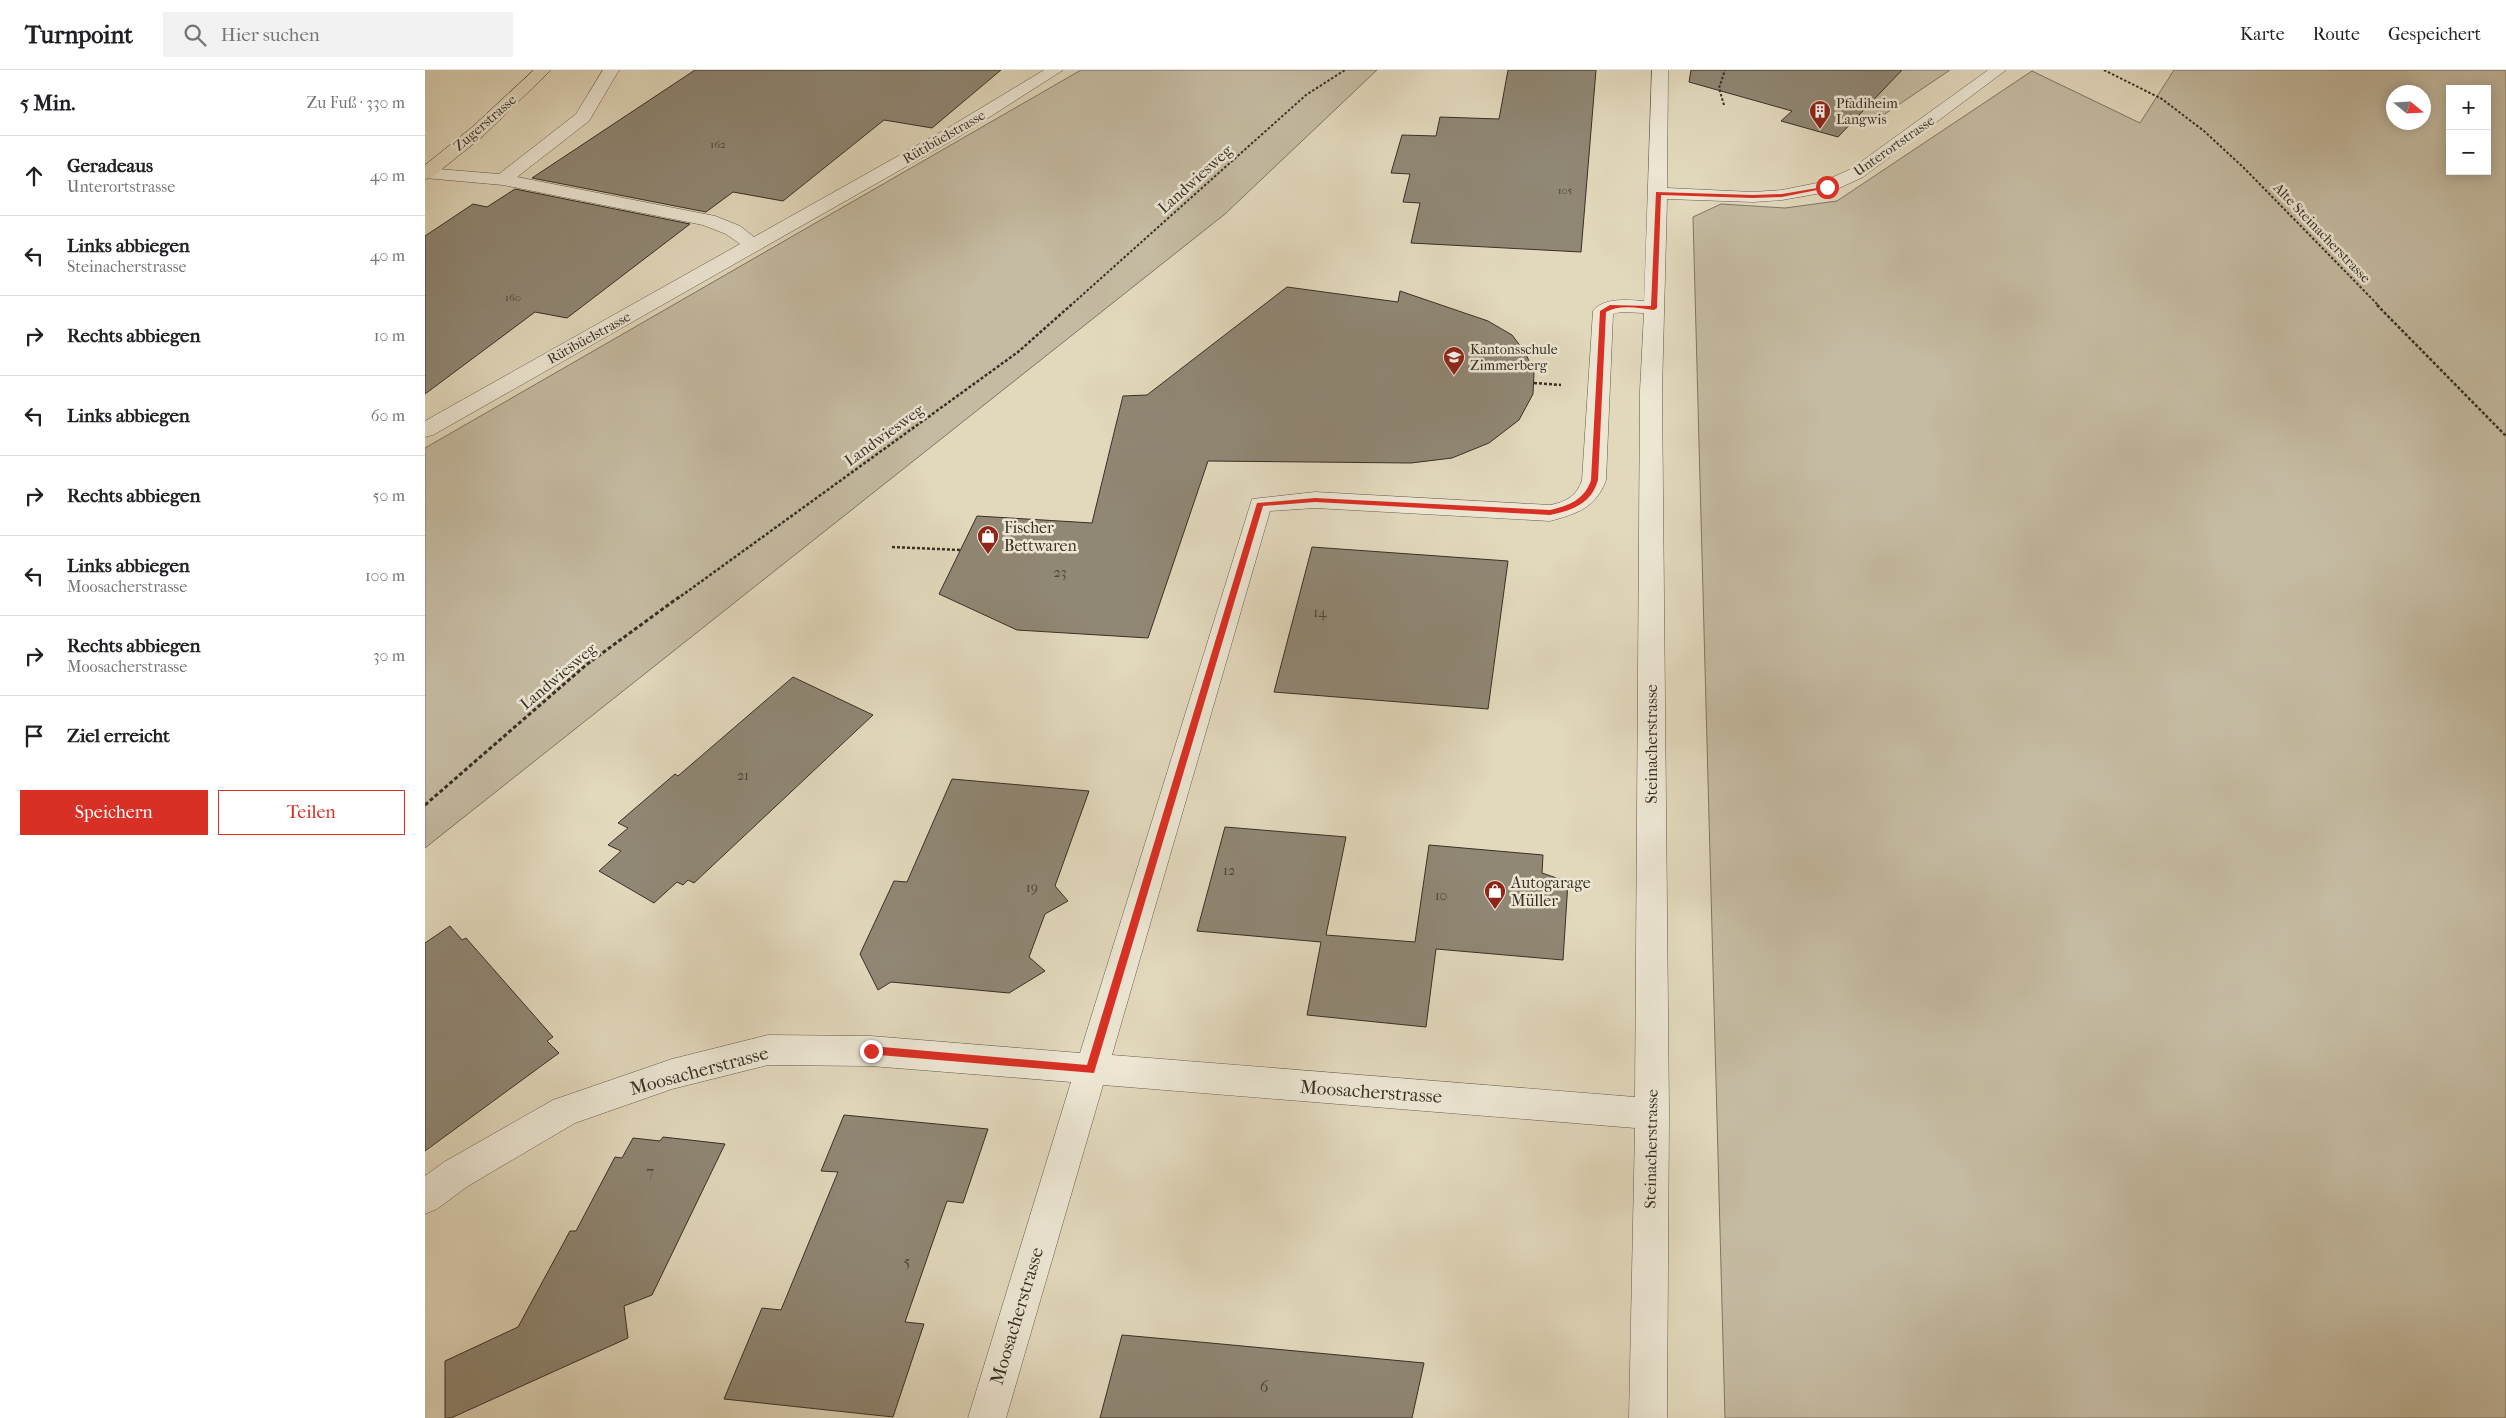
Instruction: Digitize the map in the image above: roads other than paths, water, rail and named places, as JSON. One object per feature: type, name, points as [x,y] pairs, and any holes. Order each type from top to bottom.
[{"type":"main road","name":"Zugerstrasse","points":[[425,173],[477,132],[543,70]]},
{"type":"street","points":[[503,180],[583,117],[611,70]]},
{"type":"street","name":"Rütibüelstrasse","points":[[425,430],[954,132],[1055,70]]},
{"type":"street","name":"Steinacherstrasse","points":[[1648,1418],[1652,1114],[1651,391],[1658,193],[1659,70]]},
{"type":"street","name":"Unterortstrasse","points":[[1658,193],[1753,197],[1789,194],[1827,187],[1857,173],[1998,70]]},
{"type":"street","points":[[425,173],[503,180],[708,220],[733,230],[753,245]]},
{"type":"street","name":"Moosacherstrasse","points":[[987,1418],[1260,504],[1315,500],[1550,513],[1569,509],[1591,493],[1595,480],[1603,311],[1610,307],[1623,306],[1654,308]]},
{"type":"street","name":"Moosacherstrasse","points":[[425,1197],[456,1174],[565,1111],[672,1074],[768,1050],[871,1051],[1652,1114]]},
{"type":"place","name":"Pfadiheim Langwis","points":[[1820,130]]},
{"type":"place","name":"Kantonsschule Zimmerberg","points":[[1454,376]]},
{"type":"place","name":"Fischer Bettwaren","points":[[988,555]]},
{"type":"place","name":"Autogarage Müller","points":[[1495,910]]}]
